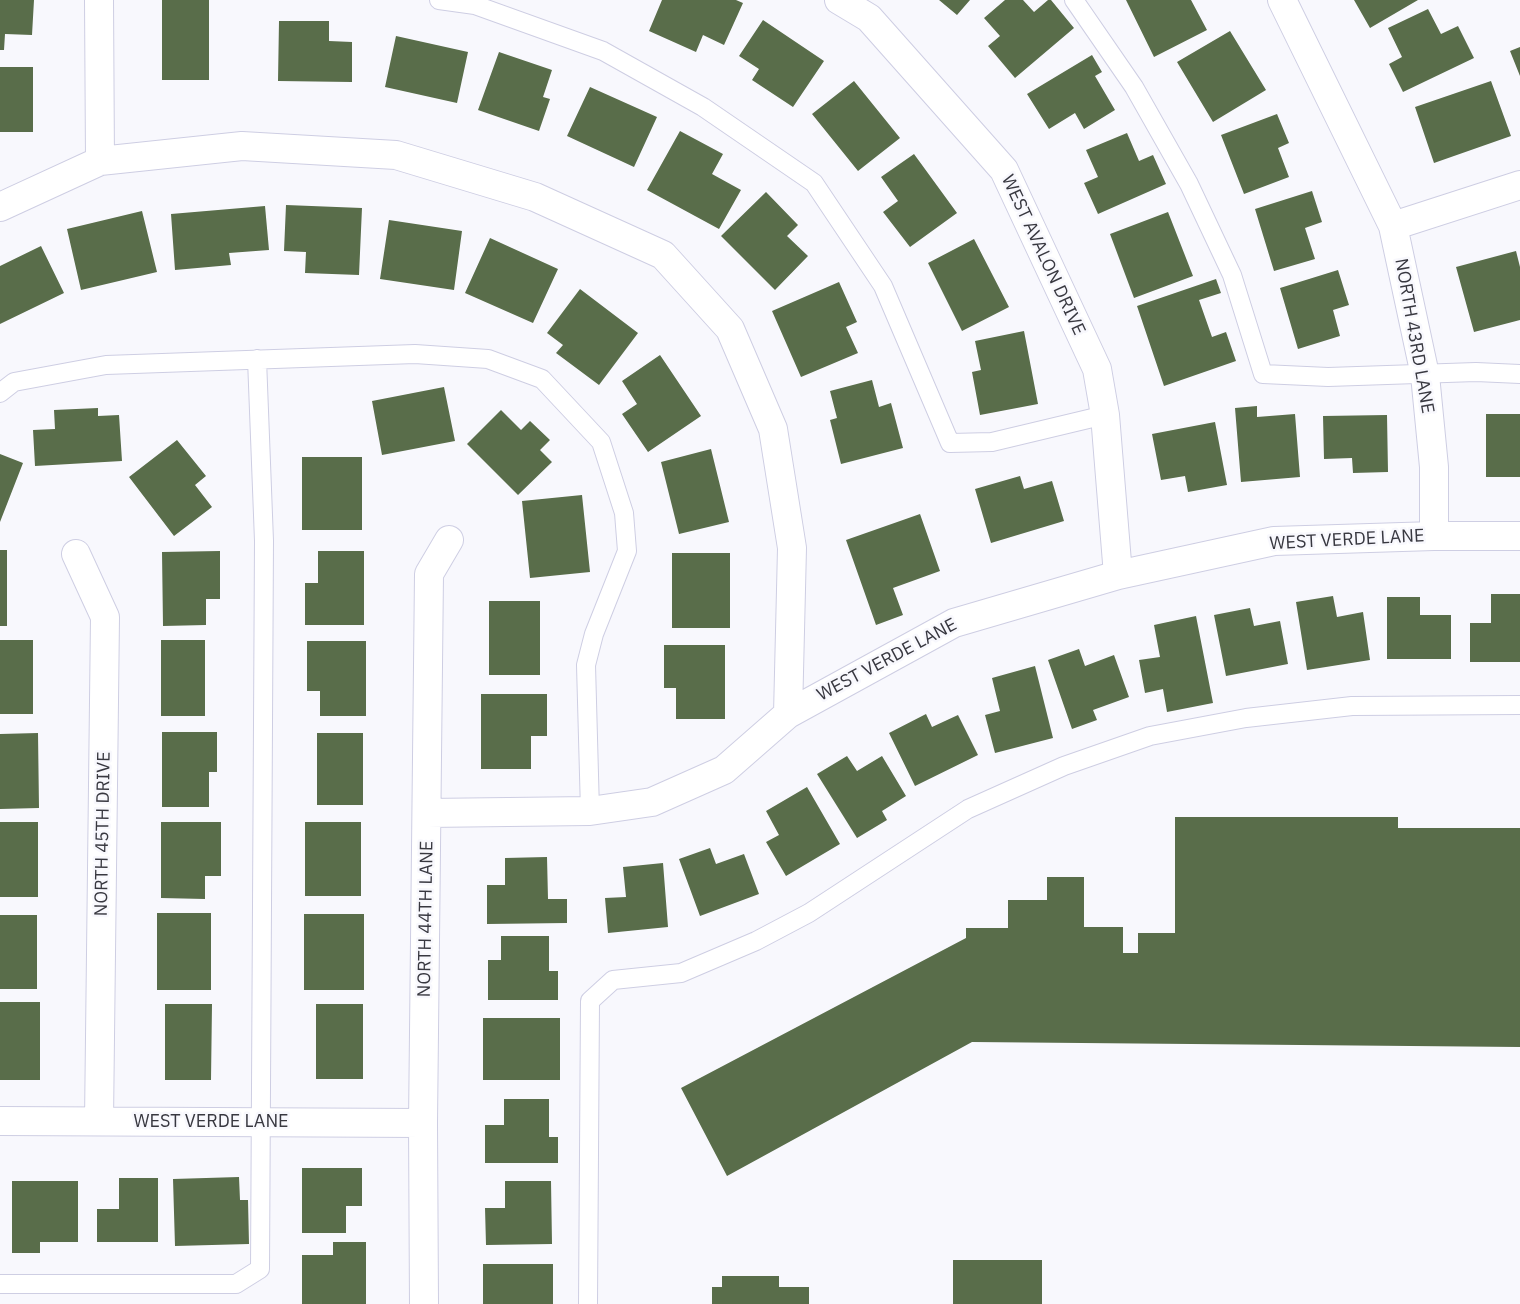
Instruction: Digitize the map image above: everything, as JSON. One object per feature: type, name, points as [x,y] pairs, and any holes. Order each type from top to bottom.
[{"type":"street","points":[[99,0],[100,161]]},
{"type":"street","name":"WEST AVALON DRIVE","points":[[838,0],[869,18],[1004,170],[1097,369],[1105,416],[1118,575]]},
{"type":"street","name":"NORTH 43RD LANE","points":[[1282,0],[1393,226],[1425,375],[1434,467],[1434,536]]},
{"type":"street","points":[[0,207],[100,161],[242,146],[396,155],[535,198],[663,255],[730,329],[773,429],[792,548],[788,714]]},
{"type":"street","points":[[1393,226],[1520,186]]},
{"type":"street","name":"WEST VERDE LANE","points":[[427,813],[590,811],[652,802],[724,770],[788,714],[954,623],[1118,575],[1274,541],[1434,536],[1520,536]]},
{"type":"street","name":"NORTH 44TH LANE","points":[[424,1304],[423,1123],[429,574],[450,540]]},
{"type":"street","name":"NORTH 45TH DRIVE","points":[[76,554],[105,617],[99,1122]]},
{"type":"street","name":"WEST VERDE LANE","points":[[0,1121],[423,1123]]},
{"type":"lane","points":[[439,0],[475,5],[603,51],[703,107],[814,183],[883,286],[950,443],[992,442],[1105,416]]},
{"type":"lane","points":[[1074,0],[1134,87],[1189,184],[1232,275],[1263,374],[1328,377],[1476,372],[1520,374]]},
{"type":"lane","points":[[0,393],[14,382],[106,365],[415,354],[488,359],[542,379],[601,442],[624,513],[627,552],[594,634],[586,665],[590,811]]},
{"type":"lane","points":[[0,1284],[236,1284],[260,1269],[264,541],[258,359]]},
{"type":"lane","points":[[588,1304],[590,1001],[613,980],[680,973],[756,941],[809,913],[968,810],[1064,766],[1150,736],[1246,718],[1352,706],[1520,704]]},
{"type":"building","points":[[0,0],[34,0],[32,35],[5,34],[4,50],[0,50]]},
{"type":"building","points":[[162,0],[209,0],[209,80],[162,80]]},
{"type":"building","points":[[662,0],[736,0],[743,3],[724,45],[703,35],[696,52],[649,31]]},
{"type":"building","points":[[939,0],[970,0],[957,15]]},
{"type":"building","points":[[1005,0],[1023,0],[1034,12],[1048,0],[1051,0],[1074,28],[1015,78],[988,46],[1000,36],[984,18]]},
{"type":"building","points":[[1126,0],[1191,0],[1207,30],[1154,57]]},
{"type":"building","points":[[1354,0],[1418,0],[1370,28]]},
{"type":"building","points":[[1428,9],[1441,34],[1458,26],[1474,58],[1403,92],[1389,64],[1402,57],[1388,28]]},
{"type":"building","points":[[763,20],[824,61],[793,107],[752,80],[759,69],[739,56]]},
{"type":"building","points":[[279,21],[329,21],[329,41],[352,42],[352,82],[278,81]]},
{"type":"building","points":[[1230,31],[1266,90],[1213,122],[1177,62]]},
{"type":"building","points":[[396,36],[468,52],[457,103],[385,87]]},
{"type":"building","points":[[1520,47],[1520,76],[1510,51]]},
{"type":"building","points":[[499,52],[552,70],[543,97],[550,99],[539,131],[478,110]]},
{"type":"building","points":[[1092,55],[1102,72],[1095,76],[1115,110],[1084,129],[1075,113],[1049,129],[1027,94]]},
{"type":"building","points":[[0,67],[33,67],[33,132],[0,132]]},
{"type":"building","points":[[854,81],[900,138],[858,171],[812,114]]},
{"type":"building","points":[[1491,81],[1511,136],[1434,163],[1415,107]]},
{"type":"building","points":[[590,87],[657,117],[634,167],[567,136]]},
{"type":"building","points":[[1277,114],[1289,143],[1278,148],[1289,177],[1244,194],[1221,135]]},
{"type":"building","points":[[680,131],[723,154],[712,174],[741,190],[719,229],[647,190]]},
{"type":"building","points":[[1127,133],[1139,161],[1153,155],[1166,184],[1098,214],[1084,183],[1098,177],[1086,150]]},
{"type":"building","points":[[914,154],[957,213],[910,247],[883,212],[898,201],[881,177]]},
{"type":"building","points":[[1312,191],[1322,222],[1305,228],[1315,259],[1274,271],[1255,209]]},
{"type":"building","points":[[766,192],[798,225],[787,236],[808,256],[775,290],[721,236]]},
{"type":"building","points":[[286,205],[362,208],[359,275],[305,273],[306,252],[284,251]]},
{"type":"building","points":[[265,206],[269,250],[229,253],[231,265],[175,270],[171,214]]},
{"type":"building","points":[[142,211],[157,272],[81,290],[67,229]]},
{"type":"building","points":[[1168,212],[1193,276],[1134,298],[1110,234]]},
{"type":"building","points":[[389,220],[462,231],[454,290],[380,279]]},
{"type":"building","points":[[490,238],[558,269],[533,323],[465,293]]},
{"type":"building","points":[[974,239],[1009,307],[962,331],[928,263]]},
{"type":"building","points":[[41,246],[64,293],[0,324],[0,266]]},
{"type":"building","points":[[1516,251],[1520,267],[1520,320],[1474,332],[1456,267]]},
{"type":"building","points":[[1338,270],[1349,305],[1333,310],[1340,336],[1298,349],[1280,288]]},
{"type":"building","points":[[1216,279],[1221,293],[1199,300],[1212,337],[1226,332],[1236,361],[1164,386],[1137,306]]},
{"type":"building","points":[[839,282],[857,322],[846,327],[858,353],[801,377],[772,311]]},
{"type":"building","points":[[580,289],[638,333],[599,385],[556,353],[563,345],[547,333]]},
{"type":"building","points":[[1024,331],[1038,404],[980,415],[972,372],[981,370],[975,341]]},
{"type":"building","points":[[660,355],[701,416],[648,452],[622,414],[637,404],[622,381]]},
{"type":"building","points":[[872,380],[879,407],[891,403],[903,448],[841,464],[830,420],[837,418],[830,391]]},
{"type":"building","points":[[444,387],[455,441],[382,455],[372,401]]},
{"type":"building","points":[[1257,406],[1257,417],[1295,414],[1300,477],[1241,482],[1235,408]]},
{"type":"building","points":[[98,408],[98,416],[119,415],[122,461],[35,466],[33,430],[55,429],[54,410]]},
{"type":"building","points":[[501,410],[521,430],[530,421],[550,440],[540,450],[552,462],[518,495],[467,444]]},
{"type":"building","points":[[1486,414],[1520,414],[1520,477],[1486,477]]},
{"type":"building","points":[[1387,415],[1388,472],[1353,473],[1352,458],[1324,459],[1323,416]]},
{"type":"building","points":[[1215,422],[1227,485],[1188,492],[1185,476],[1161,480],[1152,434]]},
{"type":"building","points":[[177,440],[206,476],[195,485],[212,507],[174,536],[129,477]]},
{"type":"building","points":[[711,449],[729,522],[679,534],[661,462]]},
{"type":"building","points":[[0,454],[23,463],[0,522]]},
{"type":"building","points":[[302,457],[362,457],[362,530],[302,530]]},
{"type":"building","points":[[1020,476],[1024,489],[1052,481],[1064,521],[991,543],[975,489]]},
{"type":"building","points":[[582,495],[590,572],[530,578],[522,501]]},
{"type":"building","points":[[920,514],[940,571],[893,588],[903,615],[876,625],[846,540]]},
{"type":"building","points":[[0,550],[7,550],[7,626],[0,626]]},
{"type":"building","points":[[220,551],[220,599],[206,599],[206,625],[163,626],[162,552]]},
{"type":"building","points":[[318,551],[364,551],[364,625],[305,625],[305,583],[318,583]]},
{"type":"building","points":[[672,553],[730,553],[730,628],[672,628]]},
{"type":"building","points":[[1491,594],[1520,594],[1520,662],[1470,662],[1470,623],[1491,623]]},
{"type":"building","points":[[1333,596],[1337,617],[1363,612],[1370,660],[1307,670],[1296,602]]},
{"type":"building","points":[[1387,597],[1420,597],[1420,615],[1451,615],[1451,659],[1387,659]]},
{"type":"building","points":[[489,601],[540,601],[540,675],[489,675]]},
{"type":"building","points":[[1250,608],[1254,626],[1280,621],[1288,664],[1226,676],[1214,615]]},
{"type":"building","points":[[1196,616],[1213,703],[1167,712],[1163,689],[1145,693],[1139,660],[1160,657],[1154,625]]},
{"type":"building","points":[[0,640],[33,640],[33,714],[0,714]]},
{"type":"building","points":[[161,640],[205,640],[205,716],[161,716]]},
{"type":"building","points":[[307,641],[366,641],[366,716],[320,716],[320,691],[307,691]]},
{"type":"building","points":[[664,645],[725,645],[725,719],[676,719],[676,688],[664,688]]},
{"type":"building","points":[[1079,649],[1085,666],[1114,655],[1129,697],[1093,710],[1097,720],[1072,729],[1048,660]]},
{"type":"building","points":[[1035,666],[1053,738],[995,753],[985,715],[1000,711],[992,678]]},
{"type":"building","points":[[481,694],[547,694],[547,736],[531,736],[531,769],[481,769]]},
{"type":"building","points":[[926,714],[932,727],[958,715],[978,755],[915,786],[889,733]]},
{"type":"building","points":[[162,732],[217,732],[217,772],[209,772],[209,807],[162,807]]},
{"type":"building","points":[[38,733],[39,808],[0,809],[0,734]]},
{"type":"building","points":[[317,733],[363,733],[363,805],[317,805]]},
{"type":"building","points":[[847,756],[857,771],[882,756],[906,796],[882,811],[887,820],[857,838],[817,774]]},
{"type":"building","points":[[807,787],[840,844],[786,876],[766,842],[779,835],[766,811]]},
{"type":"building","points":[[1175,817],[1398,817],[1398,828],[1520,828],[1520,1047],[972,1042],[727,1176],[681,1088],[966,938],[966,928],[1008,928],[1008,900],[1047,900],[1047,877],[1084,877],[1084,927],[1123,927],[1123,953],[1138,953],[1138,933],[1175,933]]},
{"type":"building","points":[[0,822],[38,822],[38,897],[0,897]]},
{"type":"building","points":[[161,822],[221,822],[221,876],[205,876],[205,899],[161,898]]},
{"type":"building","points":[[305,822],[361,822],[361,896],[305,896]]},
{"type":"building","points":[[710,848],[716,864],[744,854],[759,894],[700,916],[679,859]]},
{"type":"building","points":[[547,857],[548,899],[567,899],[567,923],[487,924],[487,885],[505,885],[505,858]]},
{"type":"building","points":[[663,863],[668,927],[608,933],[605,898],[626,897],[623,867]]},
{"type":"building","points":[[157,913],[211,913],[211,990],[157,990]]},
{"type":"building","points":[[304,914],[364,914],[364,990],[304,990]]},
{"type":"building","points":[[0,915],[37,915],[37,989],[0,989]]},
{"type":"building","points":[[501,936],[549,936],[549,971],[558,971],[558,1000],[488,1000],[488,960],[501,960]]},
{"type":"building","points":[[0,1002],[40,1002],[40,1080],[0,1080]]},
{"type":"building","points":[[165,1004],[212,1004],[211,1080],[165,1080]]},
{"type":"building","points":[[316,1004],[363,1004],[363,1079],[316,1079]]},
{"type":"building","points":[[483,1018],[560,1018],[560,1080],[483,1080]]},
{"type":"building","points":[[504,1099],[549,1099],[549,1137],[558,1137],[558,1163],[485,1163],[485,1125],[504,1125]]},
{"type":"building","points":[[302,1168],[362,1168],[362,1206],[346,1206],[346,1233],[302,1233]]},
{"type":"building","points":[[239,1177],[240,1200],[248,1200],[249,1244],[175,1246],[173,1179]]},
{"type":"building","points":[[119,1178],[158,1178],[158,1242],[97,1242],[97,1209],[119,1209]]},
{"type":"building","points":[[12,1181],[78,1181],[78,1242],[40,1242],[40,1253],[12,1253]]},
{"type":"building","points":[[505,1181],[551,1181],[552,1244],[486,1245],[485,1208],[505,1208]]},
{"type":"building","points":[[333,1242],[366,1242],[366,1304],[302,1304],[302,1255],[333,1255]]},
{"type":"building","points":[[953,1260],[1042,1260],[1042,1304],[953,1304]]},
{"type":"building","points":[[483,1264],[553,1264],[553,1304],[483,1304]]},
{"type":"building","points":[[722,1276],[779,1276],[779,1287],[809,1287],[809,1304],[712,1304],[712,1287],[722,1287]]}]
